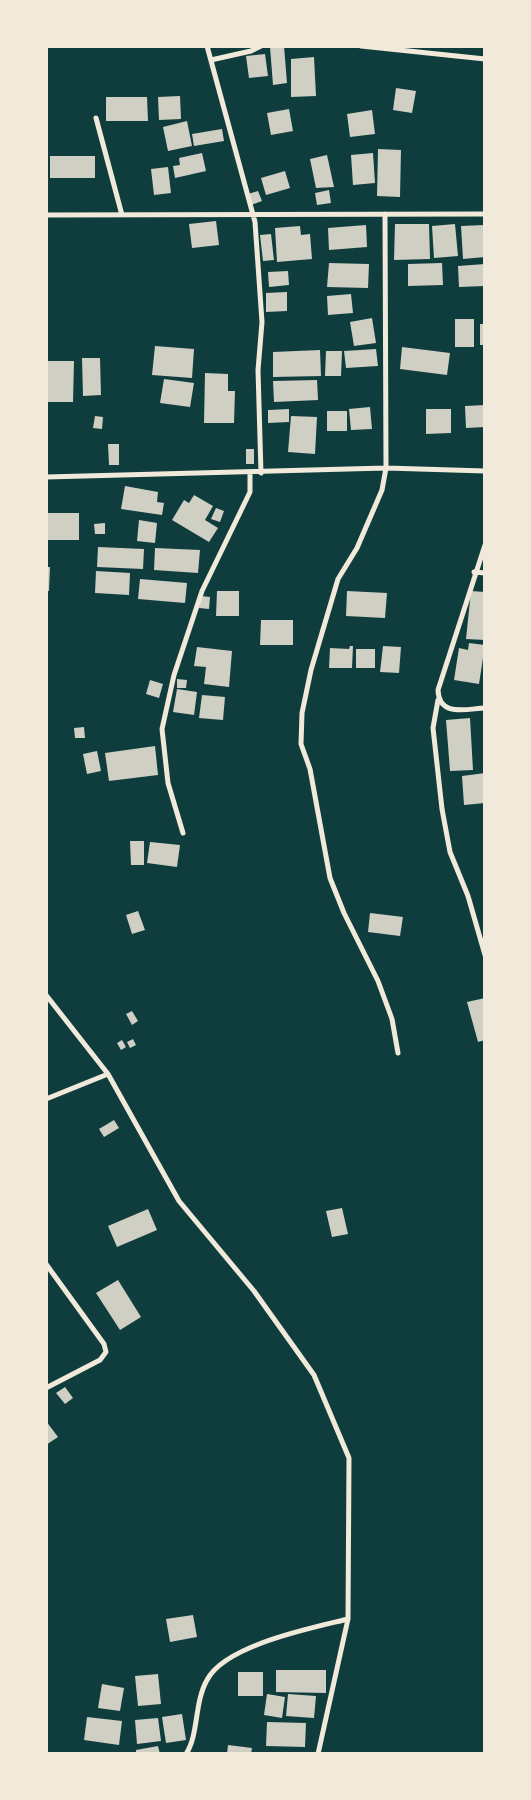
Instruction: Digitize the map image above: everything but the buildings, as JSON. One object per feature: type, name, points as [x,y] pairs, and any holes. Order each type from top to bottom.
[{"type":"street","points":[[207,46],[253,214],[262,322],[258,370],[261,473]]},
{"type":"street","points":[[211,60],[251,51],[261,46]]},
{"type":"street","points":[[361,46],[485,59]]},
{"type":"street","points":[[96,118],[122,215]]},
{"type":"street","points":[[385,214],[386,468],[382,490],[357,548],[338,579],[311,670],[302,713],[301,744],[310,769],[330,878],[344,913],[378,981],[392,1019],[398,1053]]},
{"type":"street","points":[[46,215],[485,214]]},
{"type":"street","points":[[46,477],[261,473],[386,468],[485,471]]},
{"type":"street","points":[[184,832],[168,783],[162,729],[174,675],[202,591],[250,492],[250,473]]},
{"type":"street","points":[[485,546],[474,572],[438,690],[433,728],[442,809],[450,852],[468,896],[485,955]]},
{"type":"street","points":[[474,572],[485,573]]},
{"type":"street","points":[[438,700],[443,706],[450,709],[485,708]]},
{"type":"street","points":[[46,995],[108,1074],[179,1201],[254,1291],[314,1375],[349,1458],[348,1618],[318,1754]]},
{"type":"street","points":[[46,1099],[108,1074]]},
{"type":"street","points":[[46,1264],[104,1344],[106,1352],[100,1360],[46,1388]]},
{"type":"street","points":[[186,1754],[191,1746],[197,1707],[207,1679],[224,1663],[248,1648],[289,1633],[348,1618]]}]
